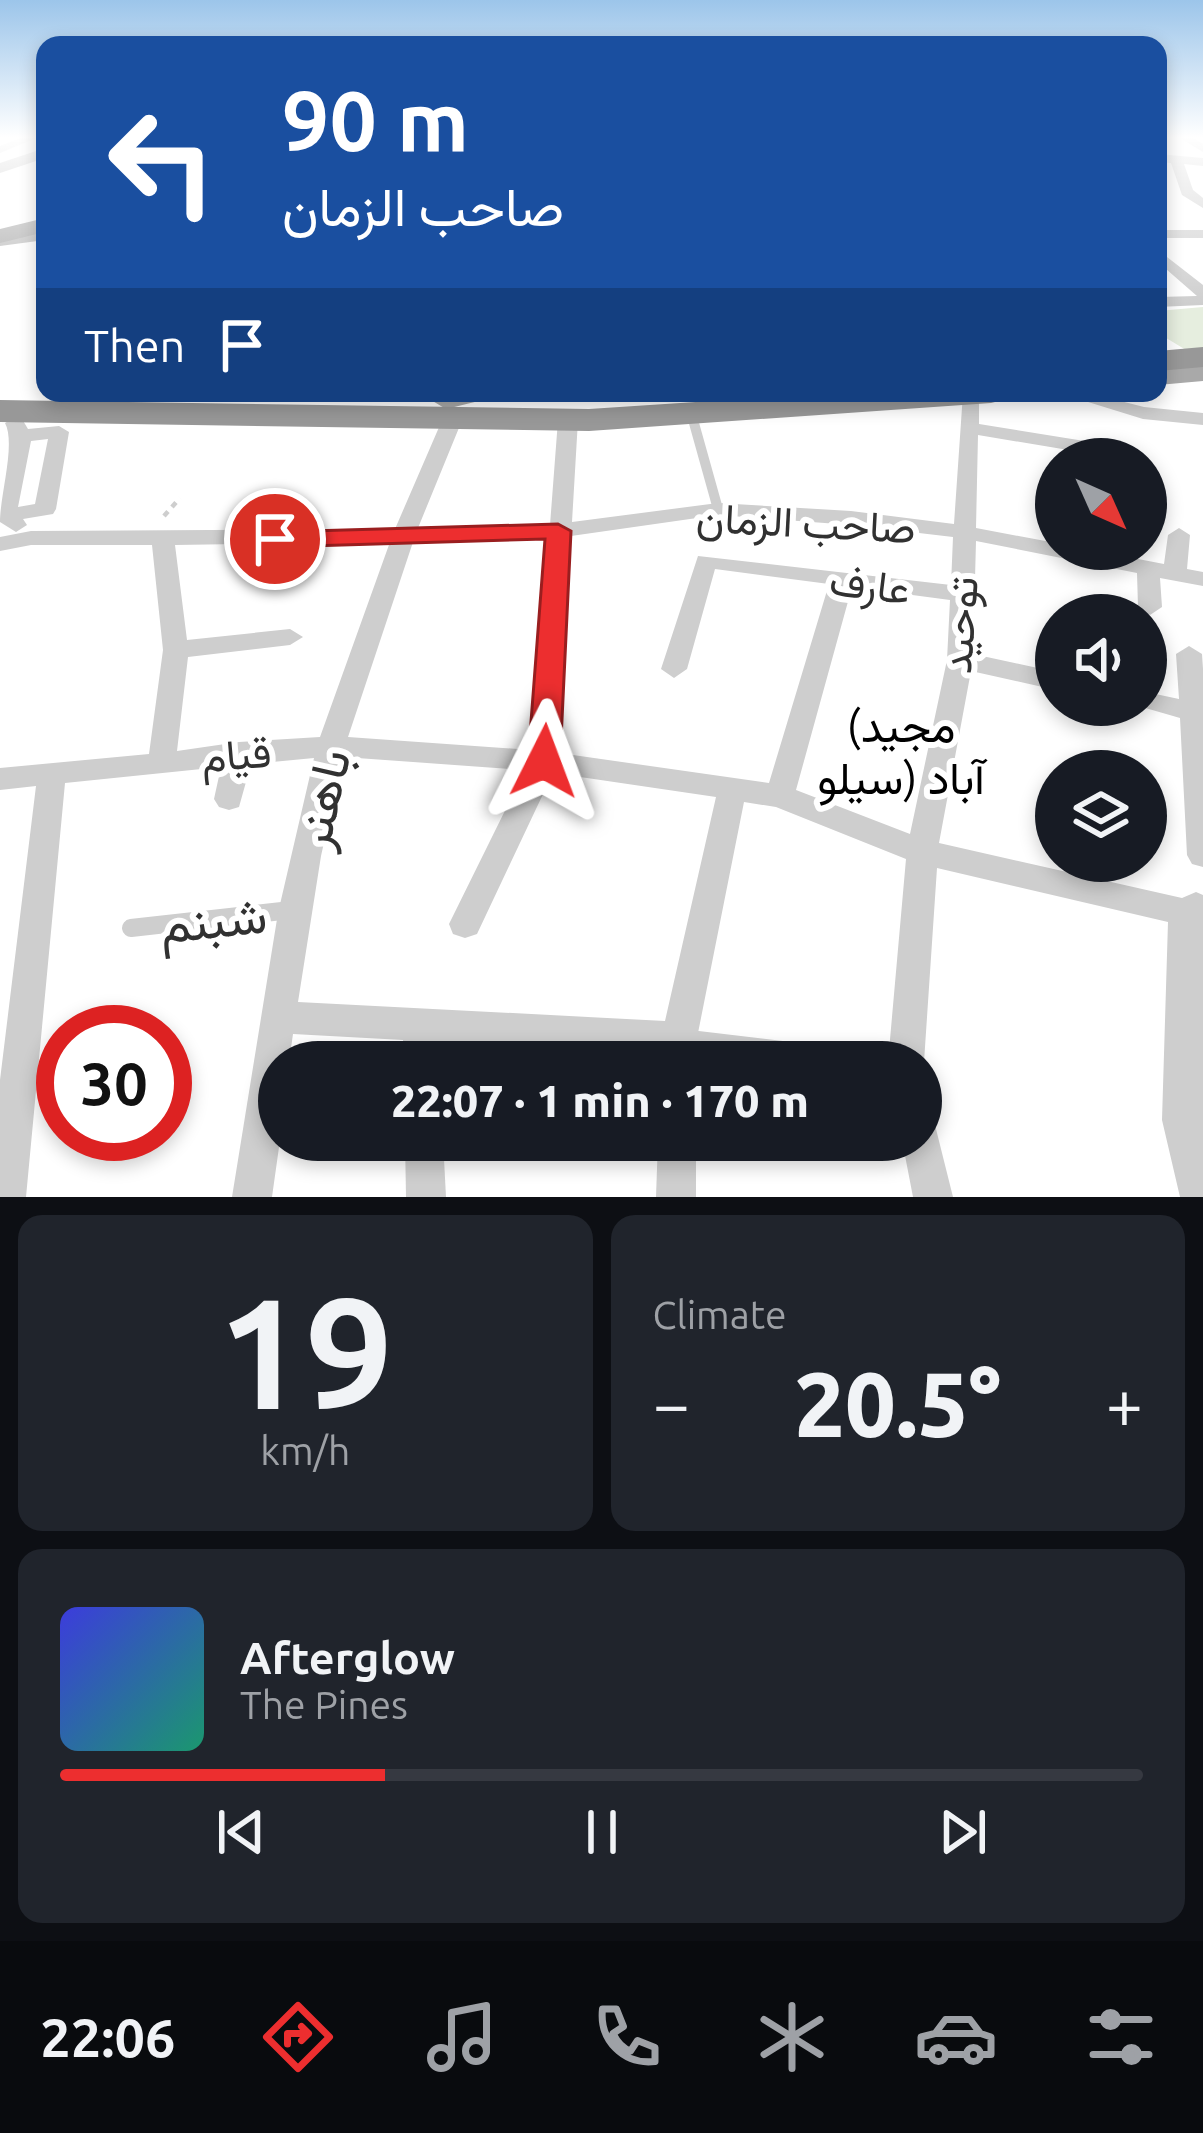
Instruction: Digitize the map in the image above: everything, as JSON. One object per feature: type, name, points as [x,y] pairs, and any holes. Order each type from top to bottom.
[{"type":"highway","points":[[1167,360],[1203,357]]},
{"type":"highway","points":[[1167,382],[1203,386]]},
{"type":"highway","points":[[8,411],[36,394]]},
{"type":"highway","points":[[410,402],[568,420],[976,405]]},
{"type":"highway","points":[[8,411],[512,402]]},
{"type":"main road","points":[[0,235],[36,228]]},
{"type":"main road","points":[[1167,379],[1203,372]]},
{"type":"street","points":[[1176,196],[1201,211]]},
{"type":"street","points":[[1176,196],[1201,211]]},
{"type":"street","points":[[1167,234],[1203,234]]},
{"type":"street","points":[[1167,262],[1203,296]]},
{"type":"street","points":[[1167,301],[1203,296]]},
{"type":"street","points":[[1104,402],[1203,419]]},
{"type":"street","name":"باهنر","points":[[252,1197],[296,910],[332,746],[402,534],[458,404]]},
{"type":"street","points":[[976,405],[1062,438]]},
{"type":"street","name":"توحید","points":[[908,1041],[922,852],[960,660],[976,405]]},
{"type":"street","points":[[6,516],[45,509],[59,432],[8,411],[6,516],[31,538]]},
{"type":"street","points":[[464,924],[544,761],[568,420]]},
{"type":"street","name":"صاحب الزمان","points":[[0,544],[31,538],[163,541],[558,531],[718,509],[851,518],[1035,546]]},
{"type":"street","points":[[1175,572],[1179,535]]},
{"type":"street","points":[[162,761],[176,650],[163,541]]},
{"type":"street","name":"عارف","points":[[674,669],[706,560],[963,595]]},
{"type":"street","name":"صاحب الزمان","points":[[1162,570],[1203,579]]},
{"type":"street","points":[[842,581],[780,796],[922,852],[1197,910],[1181,1120],[1200,1197]]},
{"type":"street","points":[[176,650],[290,638]]},
{"type":"street","points":[[1189,654],[1203,856]]},
{"type":"street","points":[[960,660],[1035,676]]},
{"type":"street","name":"قیام","points":[[0,778],[332,746],[544,761],[780,796]]},
{"type":"street","points":[[229,800],[239,752]]},
{"type":"street","points":[[6,1197],[52,773]]},
{"type":"street","points":[[681,1041],[733,786]]},
{"type":"street","points":[[278,1016],[590,1041]]},
{"type":"street","points":[[421,1024],[421,1041]]},
{"type":"street","points":[[425,1161],[426,1197]]},
{"type":"street","points":[[676,1197],[677,1161]]},
{"type":"street","points":[[926,1161],[933,1197]]},
{"type":"lane","points":[[692,416],[718,509]]},
{"type":"lane","name":"شبنم","points":[[131,928],[296,910]]},
{"type":"green space","points":[[1203,307],[1203,348],[1186,350],[1167,338],[1167,310]]},
{"type":"district","name":"(مجید آباد (سیلو","points":[[901,751]]},
{"type":"route","points":[[275,539],[558,531],[544,761]]}]
